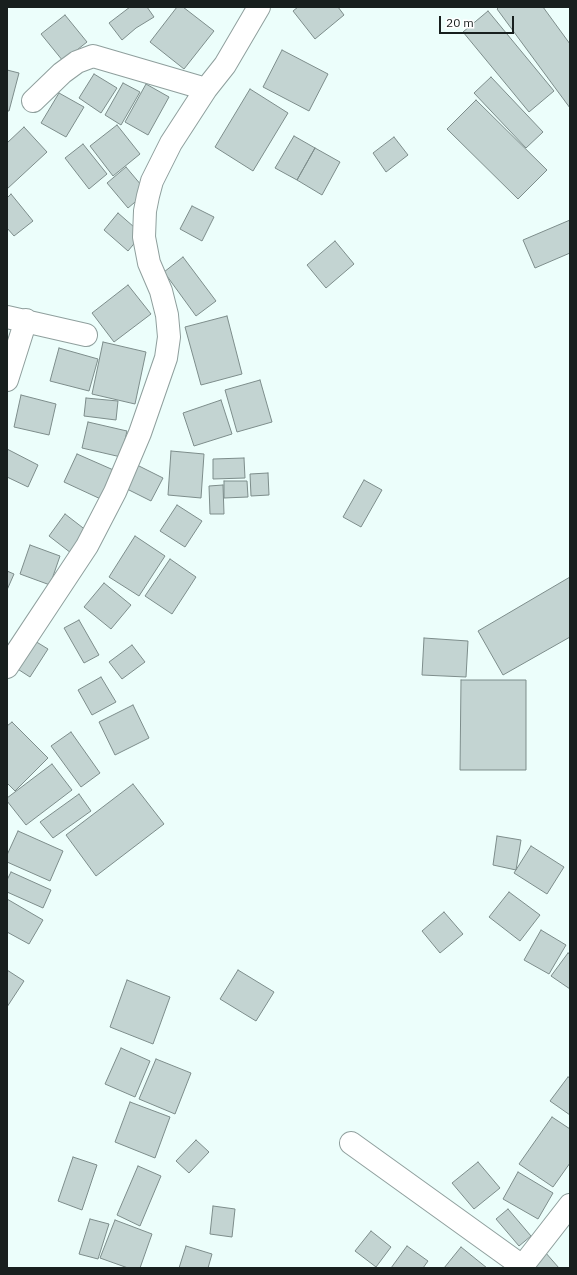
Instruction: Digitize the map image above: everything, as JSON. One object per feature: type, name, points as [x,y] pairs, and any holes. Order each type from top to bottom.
[{"type":"street","points":[[7,667],[87,546],[116,492],[143,426],[166,358],[169,337],[167,315],[161,290],[149,263],[144,237],[145,211],[148,196],[152,182],[171,143],[206,89],[225,65],[259,7]]},
{"type":"street","points":[[33,101],[62,73],[77,62],[93,56],[206,89]]},
{"type":"street","points":[[7,380],[16,319],[86,335]]},
{"type":"street","points":[[351,1143],[521,1267],[570,1205]]},
{"type":"building","points":[[130,7],[147,7],[154,17],[136,28],[122,40],[109,23]]},
{"type":"building","points":[[177,7],[183,7],[214,31],[184,69],[150,42]]},
{"type":"building","points":[[298,7],[338,7],[344,15],[315,39],[293,11]]},
{"type":"building","points":[[499,7],[543,7],[570,44],[570,108],[497,9]]},
{"type":"building","points":[[488,11],[554,91],[529,112],[463,32]]},
{"type":"building","points":[[65,15],[87,42],[63,61],[41,34]]},
{"type":"building","points":[[282,50],[328,74],[309,111],[263,87]]},
{"type":"building","points":[[7,70],[19,73],[9,111],[7,111]]},
{"type":"building","points":[[94,74],[117,88],[101,113],[79,98]]},
{"type":"building","points":[[491,77],[543,132],[526,148],[474,93]]},
{"type":"building","points":[[123,83],[140,92],[121,125],[105,115]]},
{"type":"building","points":[[146,84],[169,97],[148,135],[125,122]]},
{"type":"building","points":[[250,89],[288,113],[253,171],[215,147]]},
{"type":"building","points":[[59,93],[84,107],[66,137],[41,123]]},
{"type":"building","points":[[476,100],[547,170],[518,199],[447,129]]},
{"type":"building","points":[[117,125],[140,154],[113,176],[90,146]]},
{"type":"building","points":[[24,127],[47,152],[7,189],[7,143]]},
{"type":"building","points":[[294,136],[315,148],[297,180],[275,168]]},
{"type":"building","points":[[394,137],[408,155],[386,172],[373,153]]},
{"type":"building","points":[[83,144],[107,174],[89,189],[65,158]]},
{"type":"building","points":[[315,148],[340,162],[322,195],[297,180]]},
{"type":"building","points":[[126,167],[147,192],[128,208],[107,183]]},
{"type":"building","points":[[11,194],[33,221],[14,236],[7,228],[7,198]]},
{"type":"building","points":[[192,206],[214,217],[202,241],[180,229]]},
{"type":"building","points":[[118,213],[142,234],[128,251],[104,230]]},
{"type":"building","points":[[570,220],[570,253],[535,268],[523,240]]},
{"type":"building","points":[[335,241],[354,264],[326,288],[307,265]]},
{"type":"building","points":[[183,257],[216,301],[196,316],[164,272]]},
{"type":"building","points":[[128,285],[151,314],[114,342],[92,313]]},
{"type":"building","points":[[227,316],[242,374],[201,385],[185,327]]},
{"type":"building","points":[[103,342],[146,352],[135,404],[92,394]]},
{"type":"building","points":[[59,348],[98,359],[89,391],[50,381]]},
{"type":"building","points":[[260,380],[272,422],[237,432],[225,390]]},
{"type":"building","points":[[21,395],[56,404],[49,435],[14,427]]},
{"type":"building","points":[[86,398],[118,401],[116,420],[84,416]]},
{"type":"building","points":[[221,400],[232,434],[194,446],[183,413]]},
{"type":"building","points":[[88,422],[127,431],[121,457],[82,448]]},
{"type":"building","points":[[7,449],[38,465],[28,487],[7,477]]},
{"type":"building","points":[[171,451],[204,454],[201,498],[168,495]]},
{"type":"building","points":[[77,454],[118,472],[105,501],[64,482]]},
{"type":"building","points":[[244,458],[245,478],[213,479],[213,459]]},
{"type":"building","points":[[135,464],[163,478],[151,501],[123,487]]},
{"type":"building","points":[[268,473],[269,495],[251,496],[250,474]]},
{"type":"building","points":[[364,480],[382,490],[361,527],[343,517]]},
{"type":"building","points":[[224,481],[247,481],[248,497],[224,498]]},
{"type":"building","points":[[223,485],[224,514],[210,514],[209,486]]},
{"type":"building","points":[[177,505],[202,521],[185,547],[160,531]]},
{"type":"building","points":[[65,514],[87,531],[71,553],[49,536]]},
{"type":"building","points":[[135,536],[165,556],[139,596],[109,577]]},
{"type":"building","points":[[30,545],[60,556],[50,585],[20,574]]},
{"type":"building","points":[[170,559],[196,577],[172,614],[145,596]]},
{"type":"building","points":[[7,571],[14,574],[7,590]]},
{"type":"building","points":[[570,577],[570,637],[503,675],[478,631]]},
{"type":"building","points":[[104,583],[131,605],[111,629],[84,607]]},
{"type":"building","points":[[79,620],[99,655],[84,663],[64,628]]},
{"type":"building","points":[[30,638],[48,649],[30,677],[13,666]]},
{"type":"building","points":[[424,638],[468,641],[466,677],[422,675]]},
{"type":"building","points":[[132,645],[145,662],[122,679],[109,662]]},
{"type":"building","points":[[101,677],[116,702],[92,715],[78,690]]},
{"type":"building","points":[[461,680],[526,680],[526,770],[460,770]]},
{"type":"building","points":[[133,705],[149,738],[115,755],[99,722]]},
{"type":"building","points":[[12,722],[48,758],[15,791],[7,783],[7,726]]},
{"type":"building","points":[[71,732],[100,773],[81,787],[51,746]]},
{"type":"building","points":[[52,764],[72,790],[26,825],[7,801],[7,798]]},
{"type":"building","points":[[133,784],[164,824],[96,876],[66,835]]},
{"type":"building","points":[[79,794],[91,811],[53,838],[40,822]]},
{"type":"building","points":[[18,831],[63,851],[50,881],[7,862],[7,855]]},
{"type":"building","points":[[497,836],[521,840],[516,870],[493,865]]},
{"type":"building","points":[[531,846],[564,867],[547,894],[514,873]]},
{"type":"building","points":[[11,872],[51,890],[43,908],[7,892],[7,880]]},
{"type":"building","points":[[509,892],[540,915],[520,941],[489,917]]},
{"type":"building","points":[[7,899],[43,920],[29,944],[7,932]]},
{"type":"building","points":[[444,912],[463,934],[440,953],[422,931]]},
{"type":"building","points":[[541,930],[566,945],[549,974],[524,960]]},
{"type":"building","points":[[568,953],[570,954],[570,989],[551,976]]},
{"type":"building","points":[[7,970],[24,981],[7,1007]]},
{"type":"building","points":[[238,970],[274,992],[256,1021],[220,999]]},
{"type":"building","points":[[127,980],[170,997],[153,1044],[110,1027]]},
{"type":"building","points":[[121,1048],[150,1061],[135,1097],[105,1084]]},
{"type":"building","points":[[156,1059],[191,1073],[175,1114],[139,1099]]},
{"type":"building","points":[[568,1077],[570,1078],[570,1115],[550,1101]]},
{"type":"building","points":[[130,1102],[170,1117],[155,1158],[115,1142]]},
{"type":"building","points":[[552,1117],[570,1129],[570,1163],[553,1187],[519,1164]]},
{"type":"building","points":[[196,1140],[209,1152],[189,1173],[176,1161]]},
{"type":"building","points":[[73,1157],[97,1165],[82,1210],[58,1201]]},
{"type":"building","points":[[478,1162],[500,1188],[474,1209],[452,1183]]},
{"type":"building","points":[[138,1166],[161,1176],[140,1226],[117,1215]]},
{"type":"building","points":[[518,1172],[553,1193],[538,1219],[503,1199]]},
{"type":"building","points":[[213,1206],[235,1209],[232,1237],[210,1234]]},
{"type":"building","points":[[508,1209],[531,1236],[519,1246],[496,1219]]},
{"type":"building","points":[[90,1219],[109,1224],[98,1259],[79,1254]]},
{"type":"building","points":[[115,1220],[152,1234],[140,1268],[128,1268],[100,1258]]},
{"type":"building","points":[[371,1231],[391,1247],[376,1267],[355,1251]]},
{"type":"building","points":[[186,1246],[212,1254],[208,1268],[179,1268]]},
{"type":"building","points":[[407,1246],[428,1261],[423,1268],[391,1268]]},
{"type":"building","points":[[461,1247],[487,1268],[444,1268]]},
{"type":"building","points":[[545,1252],[559,1268],[531,1268]]}]
